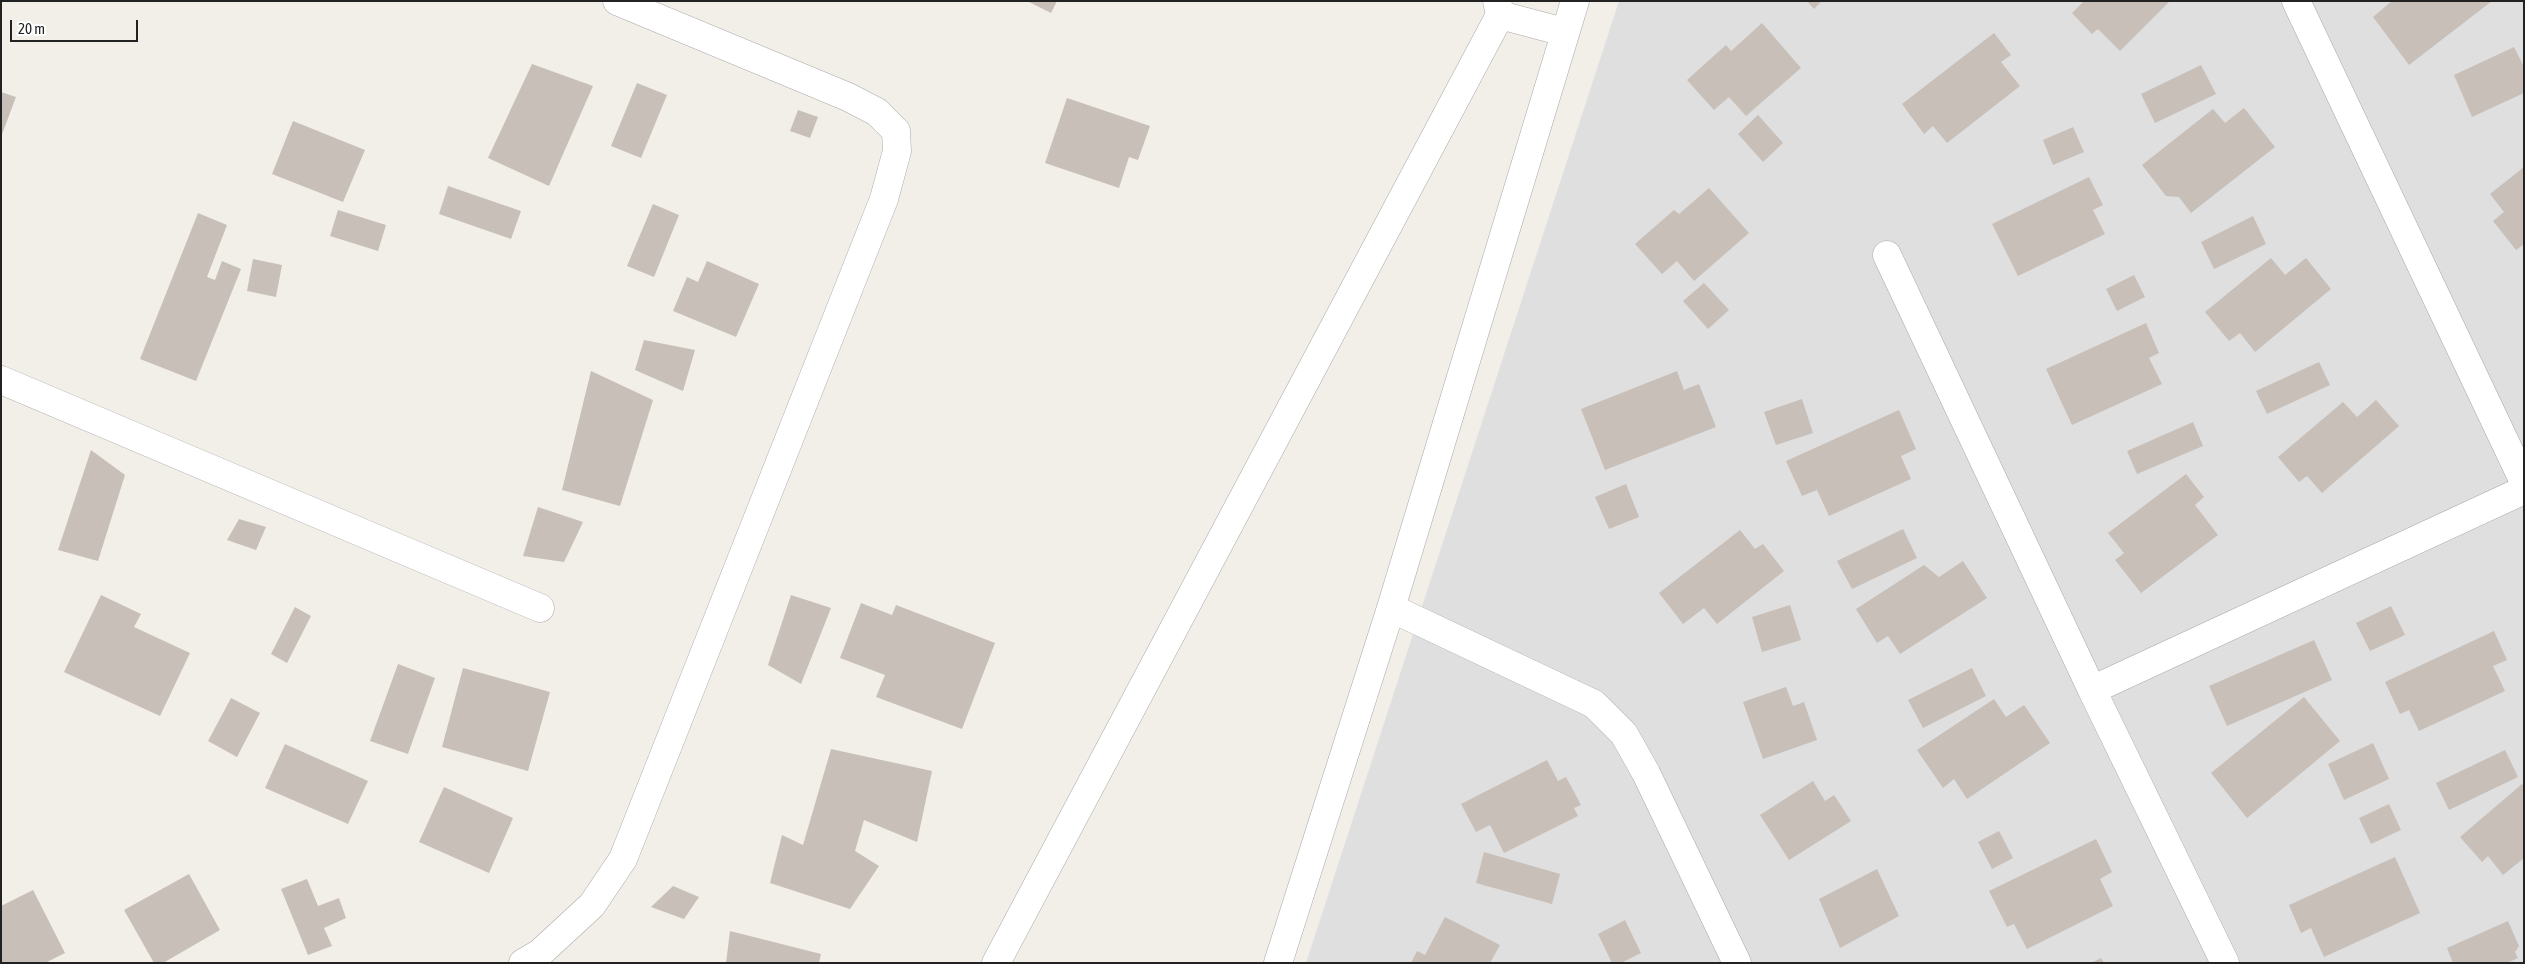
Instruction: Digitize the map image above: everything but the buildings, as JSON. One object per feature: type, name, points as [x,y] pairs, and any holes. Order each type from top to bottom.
[{"type":"street","points":[[523,963],[540,953],[592,905],[623,859],[884,199],[897,151],[896,131],[877,112],[617,1]]},
{"type":"street","points":[[1278,963],[1390,608],[1574,1]]},
{"type":"street","points":[[2296,1],[2524,482]]},
{"type":"street","points":[[996,963],[1499,8],[1564,32]]},
{"type":"street","points":[[1887,255],[2092,690],[2225,963]]},
{"type":"street","points":[[1,380],[540,608]]},
{"type":"street","points":[[2092,690],[2524,490]]},
{"type":"street","points":[[1390,608],[1594,704],[1624,734],[1646,773],[1737,963]]},
{"type":"shaded area","points":[[1619,1],[2524,1],[2524,963],[1306,963]]}]
